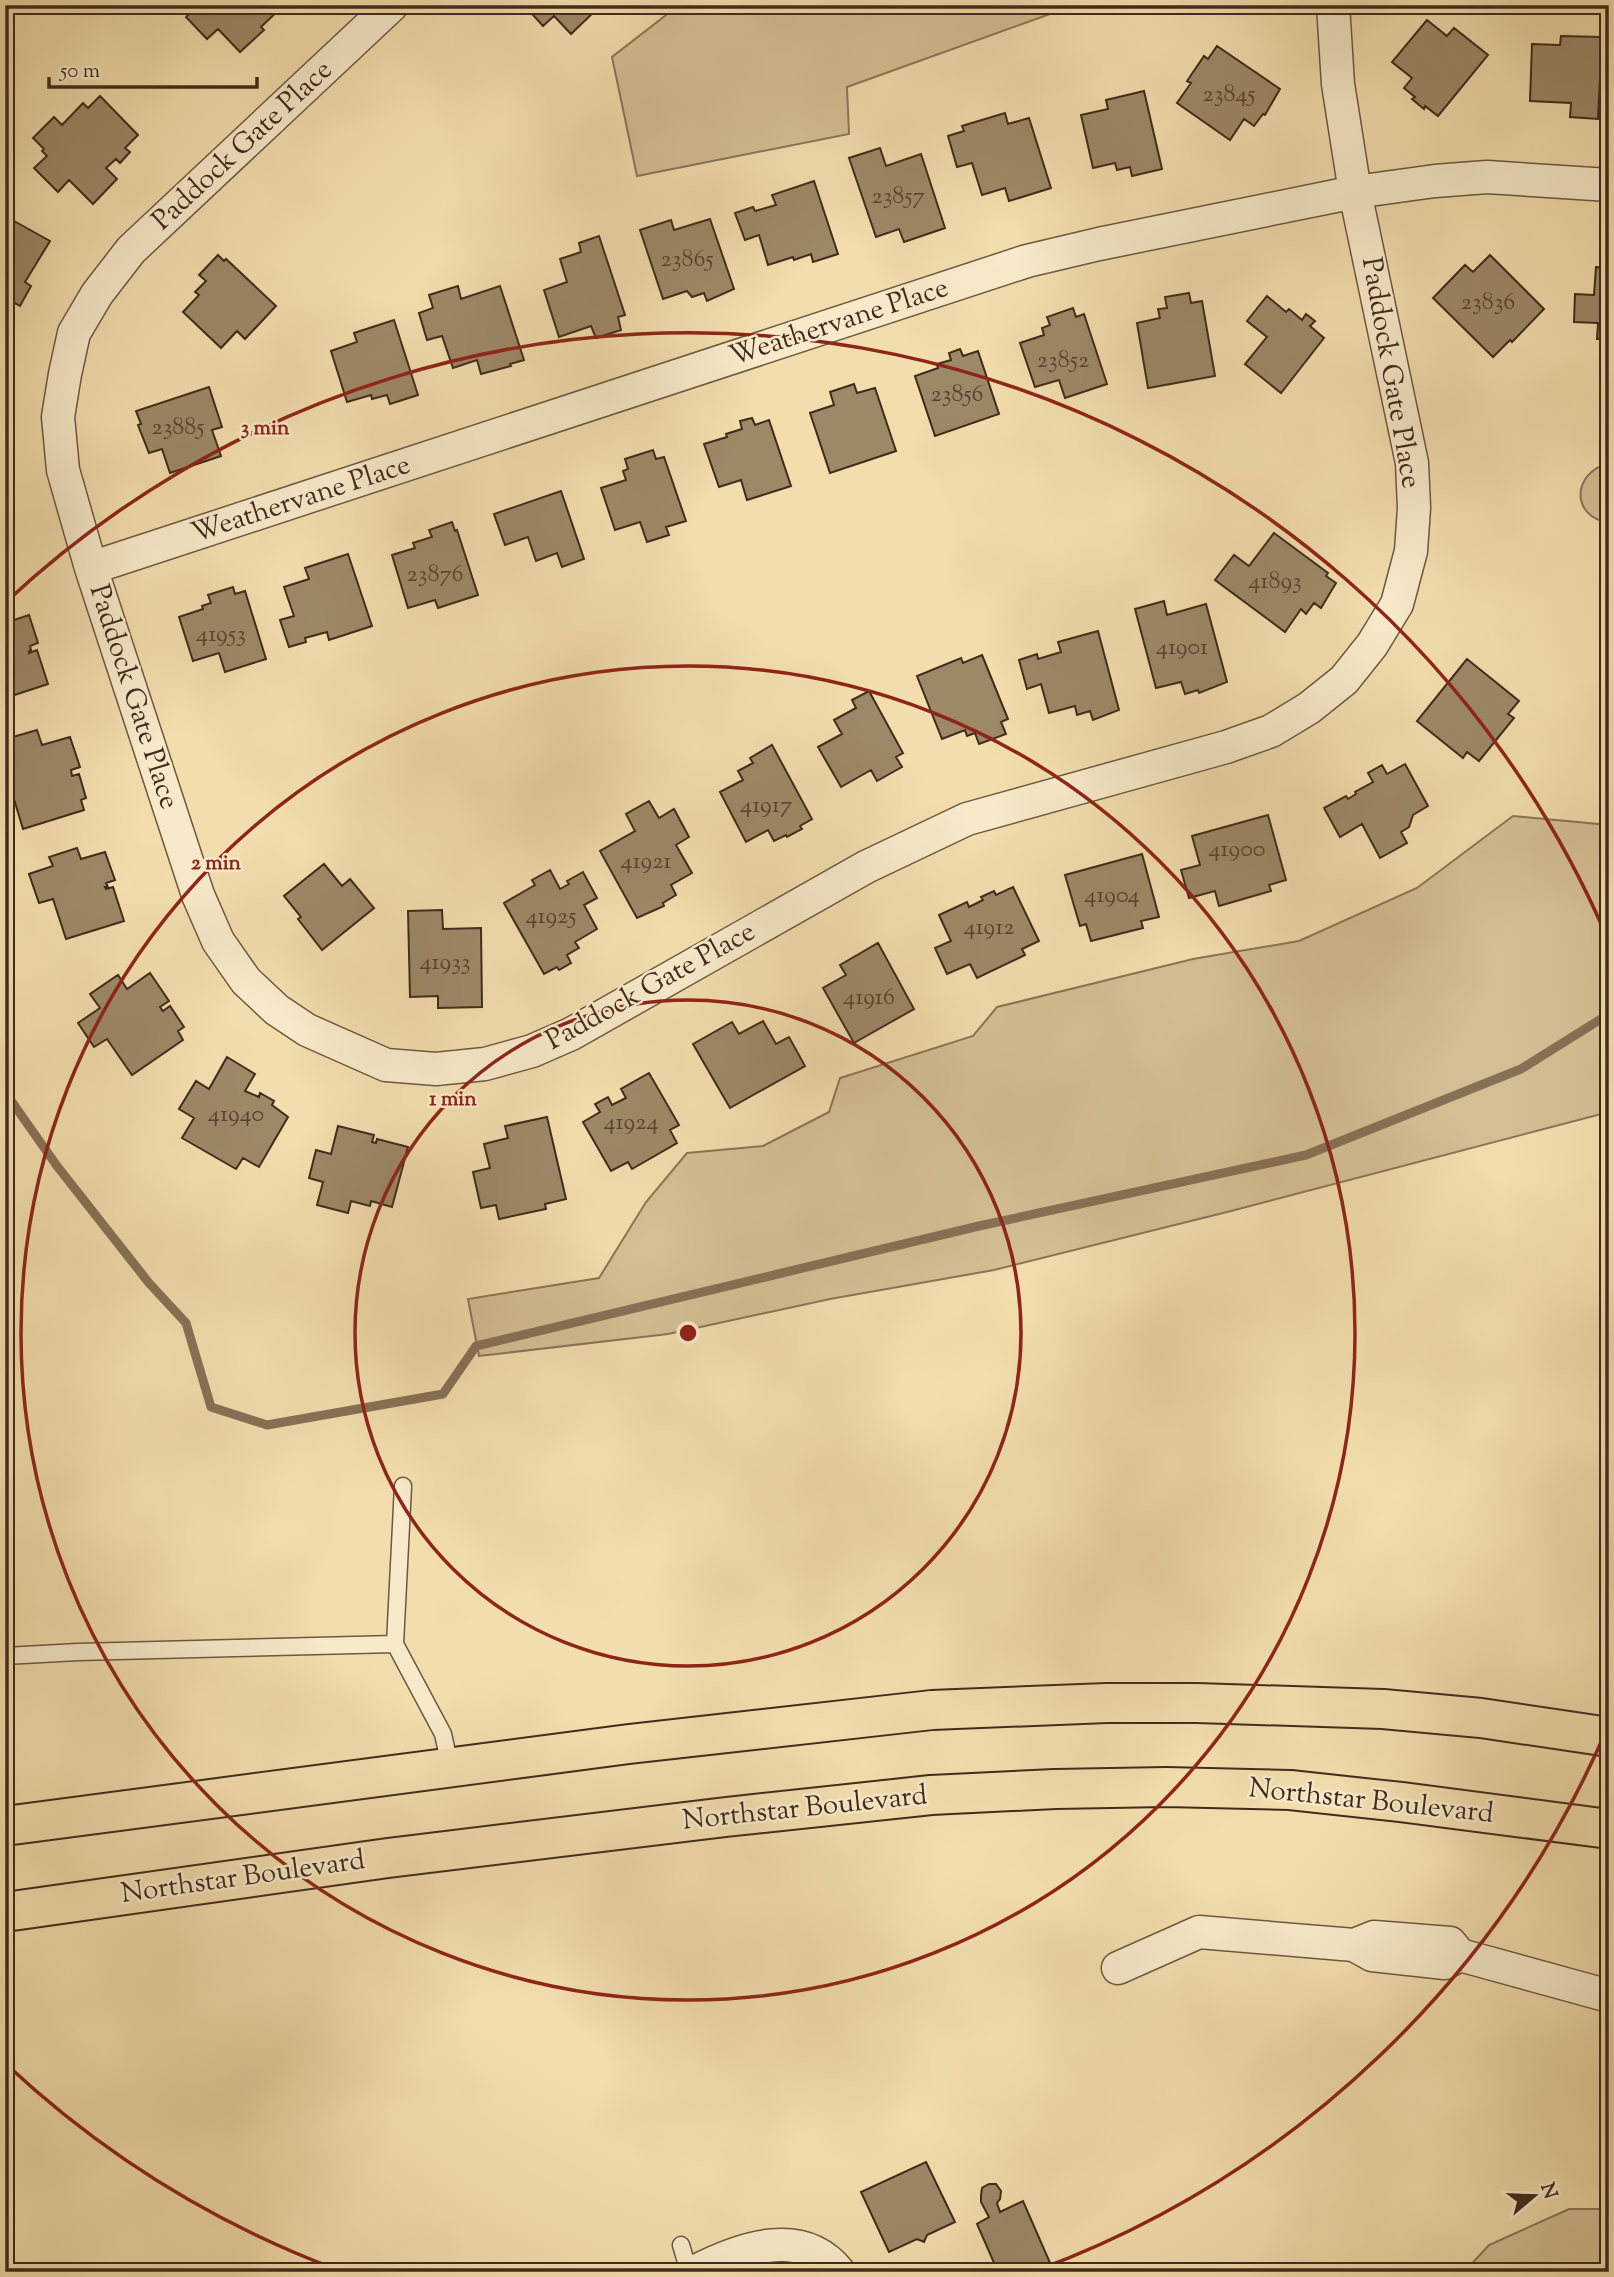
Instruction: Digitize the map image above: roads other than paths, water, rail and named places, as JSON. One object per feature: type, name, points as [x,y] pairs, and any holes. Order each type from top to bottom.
[{"type":"main road","points":[[5,1826],[450,1766],[932,1710],[1107,1703],[1383,1709],[1480,1718],[1609,1737]]},
{"type":"main road","name":"Northstar Boulevard","points":[[5,1912],[401,1856],[726,1816],[931,1795],[1152,1787],[1290,1790],[1609,1829]]},
{"type":"street","name":"Paddock Gate Place","points":[[392,5],[131,250],[97,294],[75,333],[58,417],[63,470],[91,568],[198,895],[218,941],[246,981],[277,1010],[307,1030],[386,1065],[436,1069],[485,1064],[532,1051],[571,1034],[866,867],[921,839],[967,819],[1226,747],[1271,731],[1309,708],[1344,680],[1372,645],[1397,604],[1411,551],[1414,508],[1412,463],[1355,192],[1338,83],[1333,5]]},
{"type":"street","name":"Weathervane Place","points":[[91,568],[1027,261],[1355,192],[1435,181],[1487,177],[1609,185]]},
{"type":"street","points":[[1118,1968],[1199,1932],[1354,1945],[1374,1937],[1450,1943],[1460,1955],[1609,1996]]},
{"type":"street","points":[[688,2263],[719,2259],[762,2246],[783,2244],[801,2246],[817,2252],[839,2272]]},
{"type":"lane","points":[[403,1486],[395,1644],[443,1734],[450,1766]]},
{"type":"lane","points":[[5,1656],[395,1644]]},
{"type":"waterway","points":[[5,1092],[57,1166],[149,1283],[186,1323],[211,1407],[267,1425],[443,1394],[476,1346],[979,1226],[1306,1155],[1521,1069],[1609,1014]]}]
